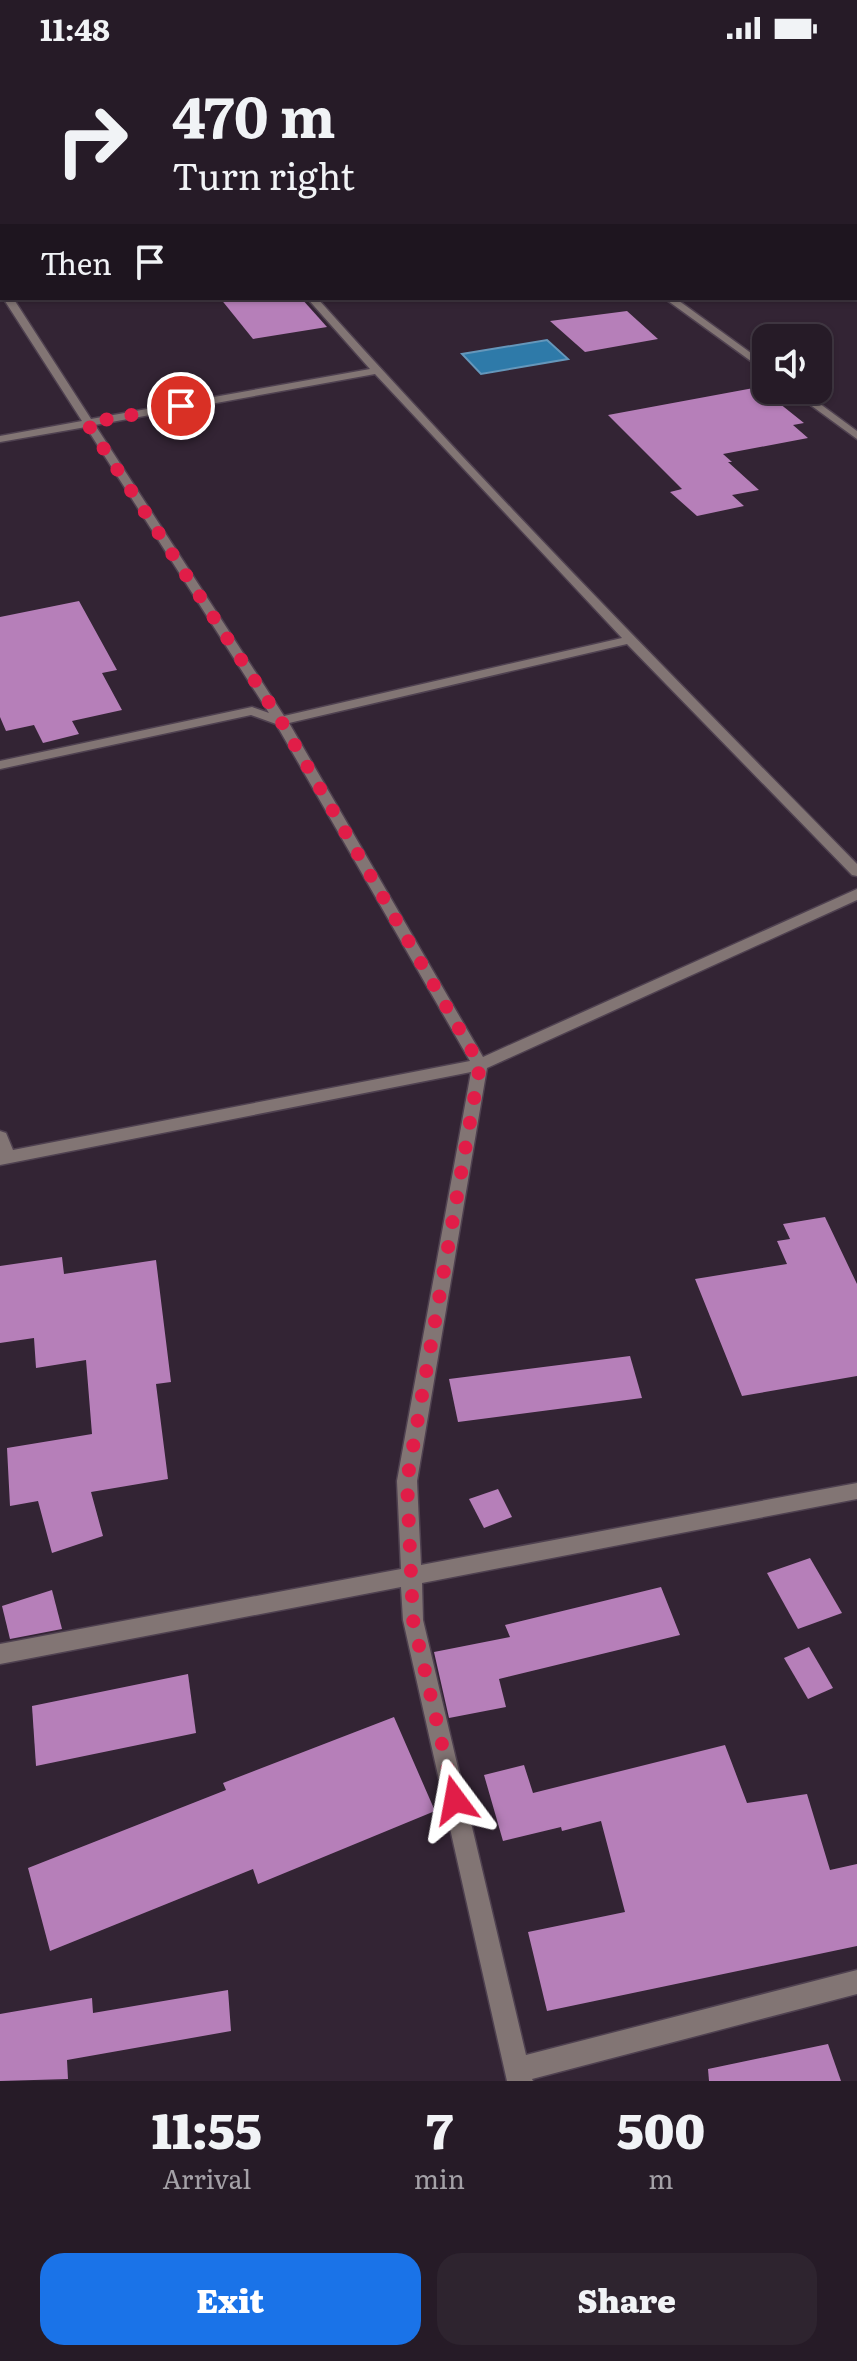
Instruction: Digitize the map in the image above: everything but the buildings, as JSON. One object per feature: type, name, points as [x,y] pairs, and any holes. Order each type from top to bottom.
[{"type":"street","points":[[9,300],[281,721],[480,1065],[407,1481],[413,1620],[519,2076],[857,1982]]},
{"type":"street","points":[[314,300],[630,640],[857,872]]},
{"type":"street","points":[[672,300],[752,359]]},
{"type":"street","points":[[0,439],[377,371]]},
{"type":"street","points":[[814,404],[857,436]]},
{"type":"street","points":[[0,765],[252,711],[281,721],[630,640]]},
{"type":"street","points":[[0,1137],[4,1159],[480,1065],[857,894]]},
{"type":"street","points":[[0,1654],[857,1491]]},
{"type":"water","points":[[547,340],[568,359],[481,374],[462,354]]},
{"type":"route","points":[[181,406],[87,423],[281,721],[480,1065],[407,1481],[413,1620],[455,1800]]}]
